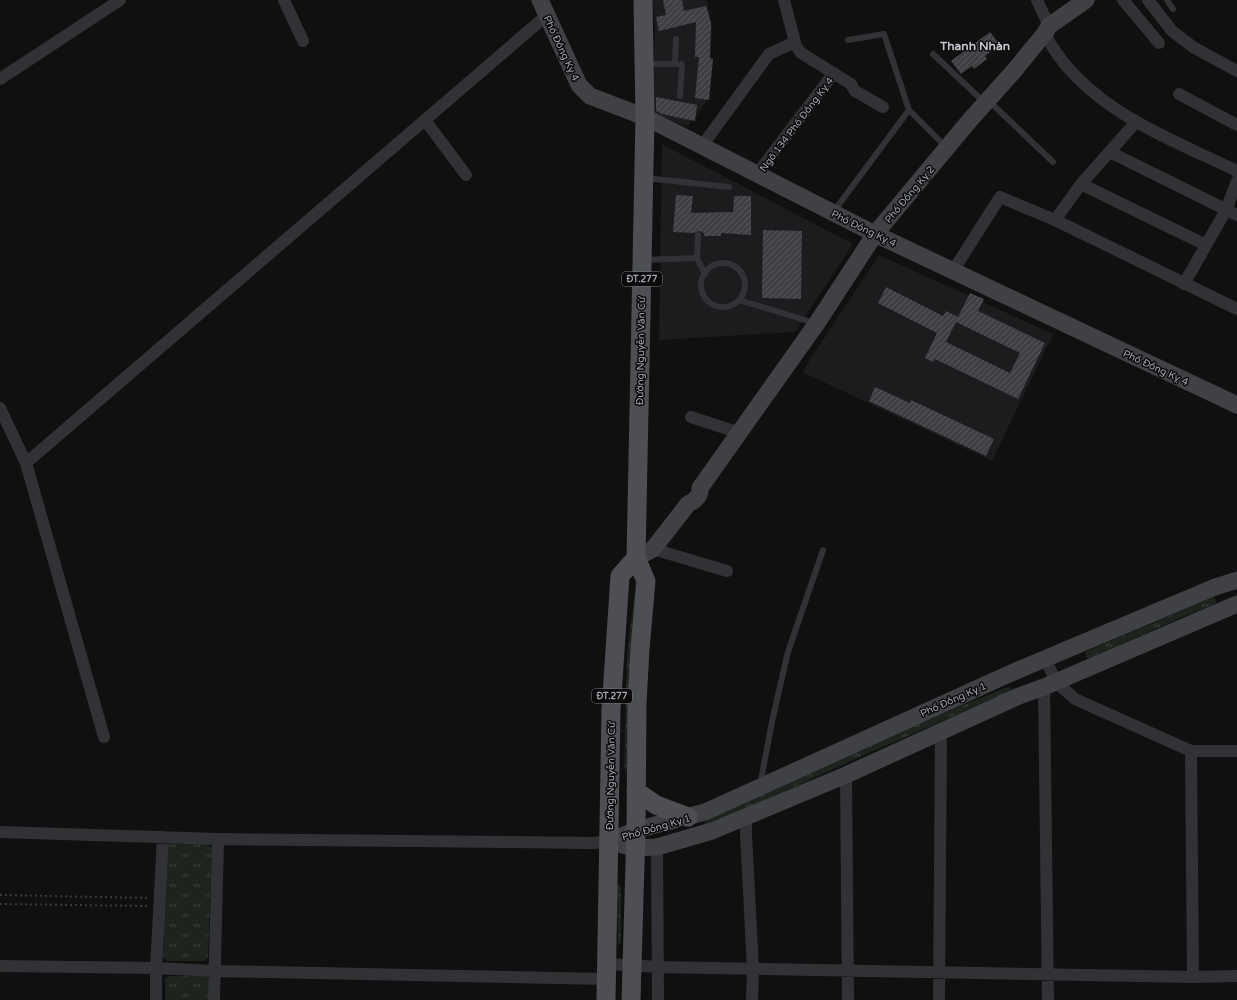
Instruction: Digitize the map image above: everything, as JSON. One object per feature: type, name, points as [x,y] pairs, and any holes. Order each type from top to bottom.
[{"type":"main road","name":"Đường Nguyễn Văn Cừ","points":[[631,1000],[636,839],[637,703],[646,581],[636,558],[645,117],[643,0]]},
{"type":"main road","name":"Đường Nguyễn Văn Cừ","points":[[606,1000],[611,710],[620,576],[636,558]]},
{"type":"main road","points":[[636,791],[656,805],[688,817]]},
{"type":"street","points":[[0,79],[120,0]]},
{"type":"street","points":[[284,0],[303,41]]},
{"type":"street","name":"Phố Đồng Kỵ 4","points":[[540,0],[579,85],[590,96],[645,117],[875,234],[1237,405]]},
{"type":"street","points":[[784,0],[796,46],[801,52],[850,84],[855,91],[883,107]]},
{"type":"street","points":[[1036,0],[1047,29],[1050,46],[1075,76],[1104,101],[1136,122],[1237,171]]},
{"type":"street","name":"Phố Đồng Kỵ 2","points":[[636,558],[653,549],[688,504],[688,498],[691,493],[700,488],[817,323],[875,234],[947,148],[1014,72],[1047,29],[1086,0]]},
{"type":"street","points":[[1122,0],[1159,43]]},
{"type":"street","points":[[1148,0],[1172,31],[1193,47],[1237,71]]},
{"type":"street","points":[[26,463],[547,15]]},
{"type":"street","points":[[702,146],[769,54],[795,42]]},
{"type":"street","name":"Ngõ 134 Phố Đồng Kỵ 4","points":[[757,174],[834,73]]},
{"type":"street","points":[[1179,94],[1237,125]]},
{"type":"street","points":[[425,120],[466,175]]},
{"type":"street","points":[[1055,220],[1080,184],[1136,122]]},
{"type":"street","points":[[1110,152],[1232,212]]},
{"type":"street","points":[[1184,284],[1206,245],[1232,212],[1237,181]]},
{"type":"street","points":[[1080,184],[1206,245]]},
{"type":"street","points":[[953,271],[1000,197],[1055,220],[1237,309]]},
{"type":"street","points":[[0,408],[26,463],[104,737]]},
{"type":"street","points":[[691,417],[740,433]]},
{"type":"street","points":[[653,549],[727,571]]},
{"type":"street","name":"Phố Đồng Kỵ 1","points":[[609,841],[636,839],[688,817],[705,812],[759,786],[1045,658],[1215,587],[1237,580]]},
{"type":"street","name":"Phố Đồng Kỵ 1","points":[[636,839],[657,847],[703,834],[846,775],[1019,696],[1237,604]]},
{"type":"street","points":[[1045,658],[1050,684],[1048,1000]]},
{"type":"street","points":[[1050,684],[1075,699],[1191,751],[1237,751]]},
{"type":"street","points":[[939,1000],[941,731]]},
{"type":"street","points":[[1191,751],[1193,977]]},
{"type":"street","points":[[846,775],[849,970],[848,1000]]},
{"type":"street","points":[[746,817],[753,968],[752,1000]]},
{"type":"street","points":[[0,832],[218,839],[593,843],[609,841]]},
{"type":"street","points":[[156,1000],[156,968],[163,837]]},
{"type":"street","points":[[214,1000],[218,839]]},
{"type":"street","points":[[657,847],[659,967],[658,1000]]},
{"type":"street","points":[[0,966],[156,968],[214,971],[606,971],[632,965],[659,967],[1193,977],[1237,976]]},
{"type":"lane","points":[[1167,0],[1173,9]]},
{"type":"lane","points":[[848,40],[884,34],[909,110],[947,148]]},
{"type":"lane","points":[[675,64],[676,39]]},
{"type":"lane","points":[[933,54],[1053,162]]},
{"type":"lane","points":[[644,64],[682,64],[680,96]]},
{"type":"lane","points":[[833,212],[909,110]]},
{"type":"lane","points":[[644,178],[729,187]]},
{"type":"lane","points":[[698,235],[696,258],[705,274]]},
{"type":"lane","points":[[642,260],[696,258]]},
{"type":"lane","points":[[716,265],[730,265],[741,273],[745,287],[739,300],[734,304],[720,307],[713,305],[708,300],[703,294],[702,280],[710,268],[716,265]]},
{"type":"lane","points":[[739,300],[817,323]]},
{"type":"lane","points":[[759,786],[788,652],[823,550]]},
{"type":"path","points":[[0,895],[159,902]]},
{"type":"path","points":[[0,904],[159,902]]},
{"type":"shaded area","points":[[653,0],[707,0],[712,26],[708,99],[687,127],[651,112],[655,32]]},
{"type":"shaded area","points":[[662,144],[853,244],[795,332],[659,340]]},
{"type":"shaded area","points":[[879,255],[1053,334],[992,461],[802,372]]},
{"type":"green space","points":[[638,576],[626,772],[624,767],[627,656],[636,579]]},
{"type":"green space","points":[[1214,597],[1216,603],[1211,606],[1180,618],[1091,658],[1087,658],[1085,653],[1087,651]]},
{"type":"green space","points":[[1010,687],[1011,690],[1009,692],[855,759],[712,825],[703,825],[707,820],[855,752],[930,719]]},
{"type":"green space","points":[[169,844],[207,844],[212,848],[208,957],[205,961],[167,961],[163,957],[166,847]]},
{"type":"green space","points":[[620,884],[621,944],[618,945],[617,886]]},
{"type":"green space","points":[[168,976],[206,976],[210,980],[210,1000],[165,1000],[165,979]]},
{"type":"building","points":[[663,0],[682,0],[684,11],[706,6],[711,23],[710,58],[713,59],[709,100],[695,98],[699,57],[695,57],[696,22],[659,31],[656,17],[666,15]]},
{"type":"building","points":[[990,32],[1000,45],[985,56],[987,59],[974,69],[972,66],[961,74],[951,61]]},
{"type":"building","points":[[656,97],[697,105],[695,121],[662,114],[656,111]]},
{"type":"building","points":[[676,195],[693,196],[691,213],[733,212],[734,196],[751,196],[751,235],[721,233],[721,236],[704,236],[704,233],[699,231],[694,233],[673,232]]},
{"type":"building","points":[[763,230],[802,231],[801,299],[762,298]]},
{"type":"building","points":[[886,287],[943,316],[946,311],[958,317],[970,293],[984,299],[978,311],[1045,343],[1018,399],[935,359],[933,362],[925,358],[937,333],[878,303]],"holes":[[[956,322],[1020,353],[1010,373],[946,342]]]},
{"type":"building","points":[[875,387],[910,403],[911,400],[994,439],[986,456],[869,401]]},
{"type":"district","name":"Thanh Nhàn","points":[[975,46]]}]
